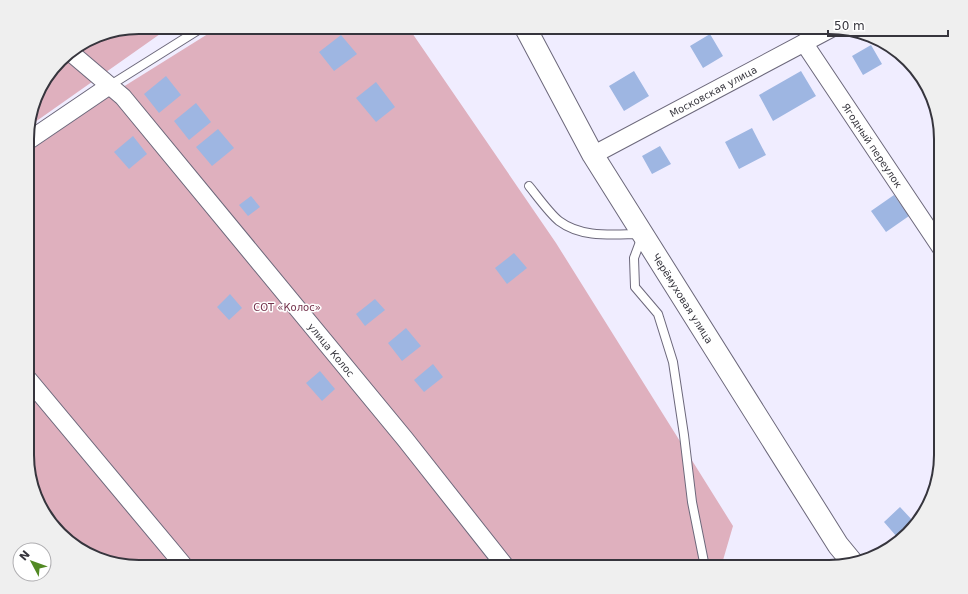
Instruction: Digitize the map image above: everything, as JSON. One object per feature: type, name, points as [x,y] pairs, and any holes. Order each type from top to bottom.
[{"type":"street","name":"Черёмуховая улица","points":[[529,34],[594,156],[838,545],[848,558]]},
{"type":"street","name":"Московская улица","points":[[594,156],[821,34]]},
{"type":"street","name":"Ягодный переулок","points":[[804,43],[934,238]]},
{"type":"street","name":"улица Колос","points":[[75,56],[122,97],[405,439],[500,560]]},
{"type":"street","points":[[34,138],[109,86]]},
{"type":"street","points":[[34,386],[179,560]]},
{"type":"lane","points":[[109,86],[192,34]]},
{"type":"lane","points":[[529,186],[558,221],[581,232],[598,234],[643,234],[634,258],[635,287],[658,314],[673,362],[692,502],[704,560]]},
{"type":"green space","points":[[160,34],[36,122],[42,99],[48,87],[65,65],[81,52],[99,42],[125,35]]},
{"type":"green space","name":"СОТ «Колос»","points":[[208,34],[413,34],[556,243],[733,526],[723,560],[139,560],[125,559],[99,552],[75,538],[56,519],[45,501],[35,469],[34,148],[123,87]]},
{"type":"building","points":[[710,34],[723,56],[703,68],[690,46]]},
{"type":"building","points":[[341,35],[357,54],[334,71],[319,52]]},
{"type":"building","points":[[871,45],[882,64],[863,75],[852,56]]},
{"type":"building","points":[[634,71],[649,96],[624,111],[609,86]]},
{"type":"building","points":[[801,71],[816,96],[773,121],[759,95]]},
{"type":"building","points":[[166,76],[181,95],[159,113],[144,94]]},
{"type":"building","points":[[376,82],[395,107],[376,122],[356,98]]},
{"type":"building","points":[[196,103],[211,122],[189,140],[174,121]]},
{"type":"building","points":[[752,128],[766,155],[739,169],[725,142]]},
{"type":"building","points":[[218,129],[234,148],[212,166],[196,147]]},
{"type":"building","points":[[133,136],[147,154],[129,169],[114,152]]},
{"type":"building","points":[[660,146],[671,164],[652,174],[642,156]]},
{"type":"building","points":[[894,195],[909,216],[886,232],[871,211]]},
{"type":"building","points":[[251,196],[260,207],[248,216],[239,205]]},
{"type":"building","points":[[514,253],[527,268],[507,284],[495,268]]},
{"type":"building","points":[[230,294],[242,308],[229,320],[217,307]]},
{"type":"building","points":[[375,299],[385,310],[365,326],[356,314]]},
{"type":"building","points":[[406,328],[421,346],[402,361],[388,343]]},
{"type":"building","points":[[433,364],[443,377],[424,392],[414,380]]},
{"type":"building","points":[[320,371],[335,389],[322,401],[306,383]]},
{"type":"building","points":[[900,507],[912,519],[896,536],[884,522]]}]
